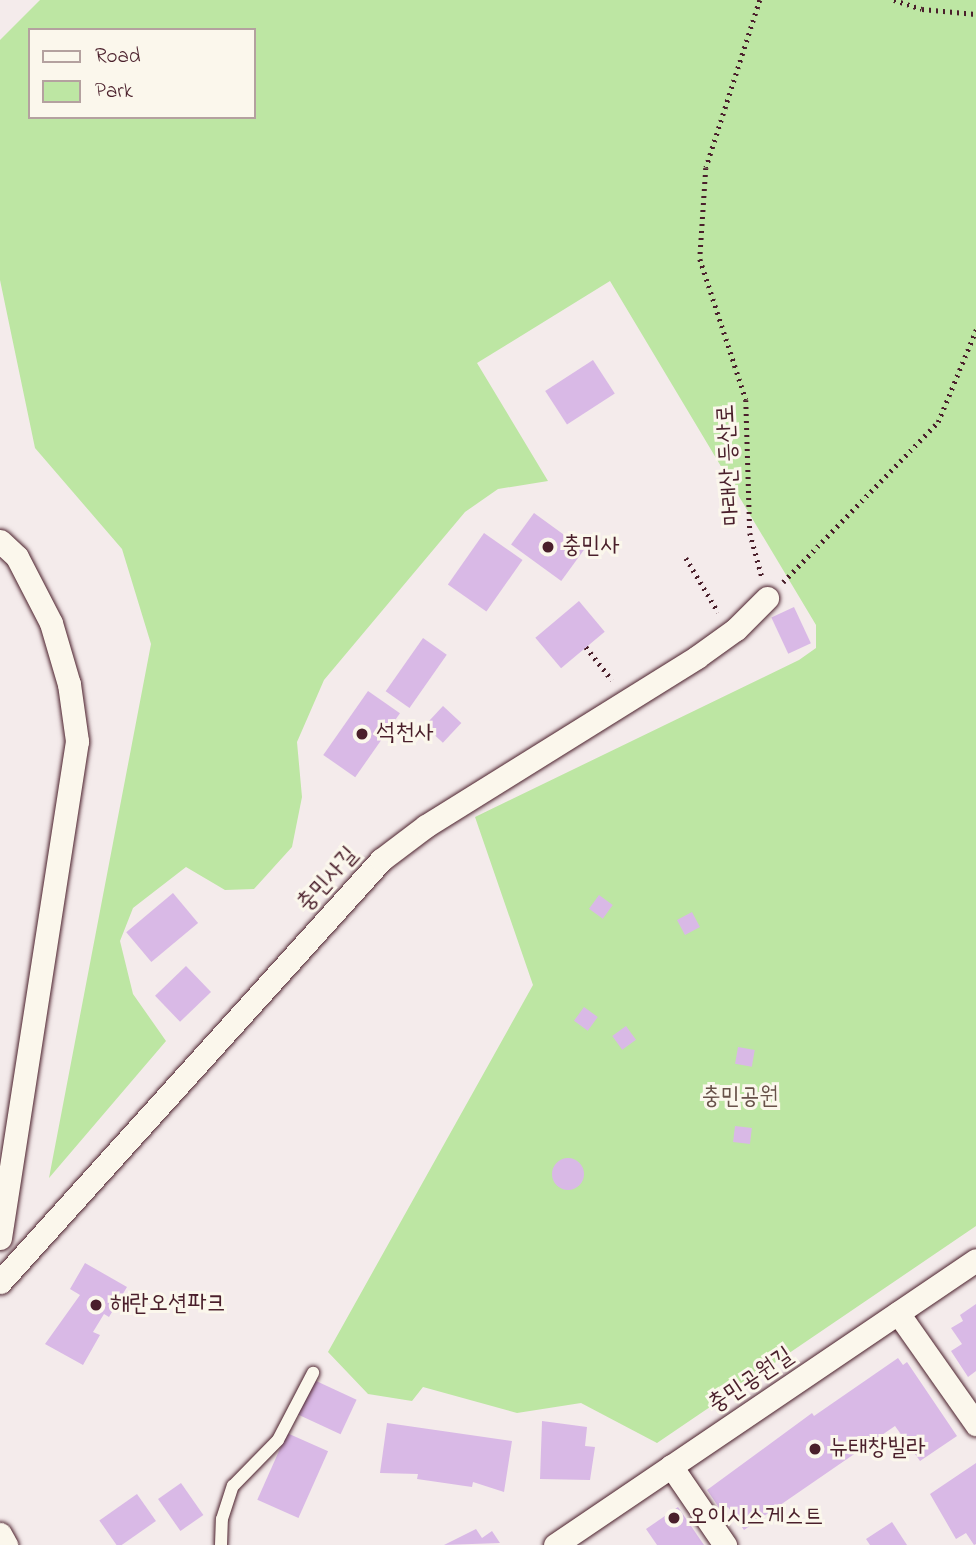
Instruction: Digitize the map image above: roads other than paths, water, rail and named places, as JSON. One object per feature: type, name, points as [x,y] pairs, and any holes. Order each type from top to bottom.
[{"type":"street","points":[[0,541],[18,557],[51,622],[69,684],[77,741],[0,1238]]},
{"type":"street","name":"충민사길","points":[[0,1282],[381,860],[426,826],[697,657],[736,629],[767,598]]},
{"type":"street","name":"충민공원길","points":[[565,1542],[671,1466],[976,1260]]},
{"type":"street","points":[[898,1313],[976,1424]]},
{"type":"street","points":[[671,1466],[724,1545]]},
{"type":"street","points":[[0,1534],[6,1545]]},
{"type":"lane","points":[[221,1545],[222,1519],[233,1486],[278,1440],[313,1373]]},
{"type":"place","name":"충민사","points":[[548,547]]},
{"type":"place","name":"석천사","points":[[362,734]]},
{"type":"place","name":"해란오션파크","points":[[96,1305]]},
{"type":"place","name":"뉴태창빌라","points":[[815,1449]]},
{"type":"place","name":"오이시스게스트","points":[[674,1518]]},
{"type":"park label","name":"충민공원","points":[[740,1098]]}]
